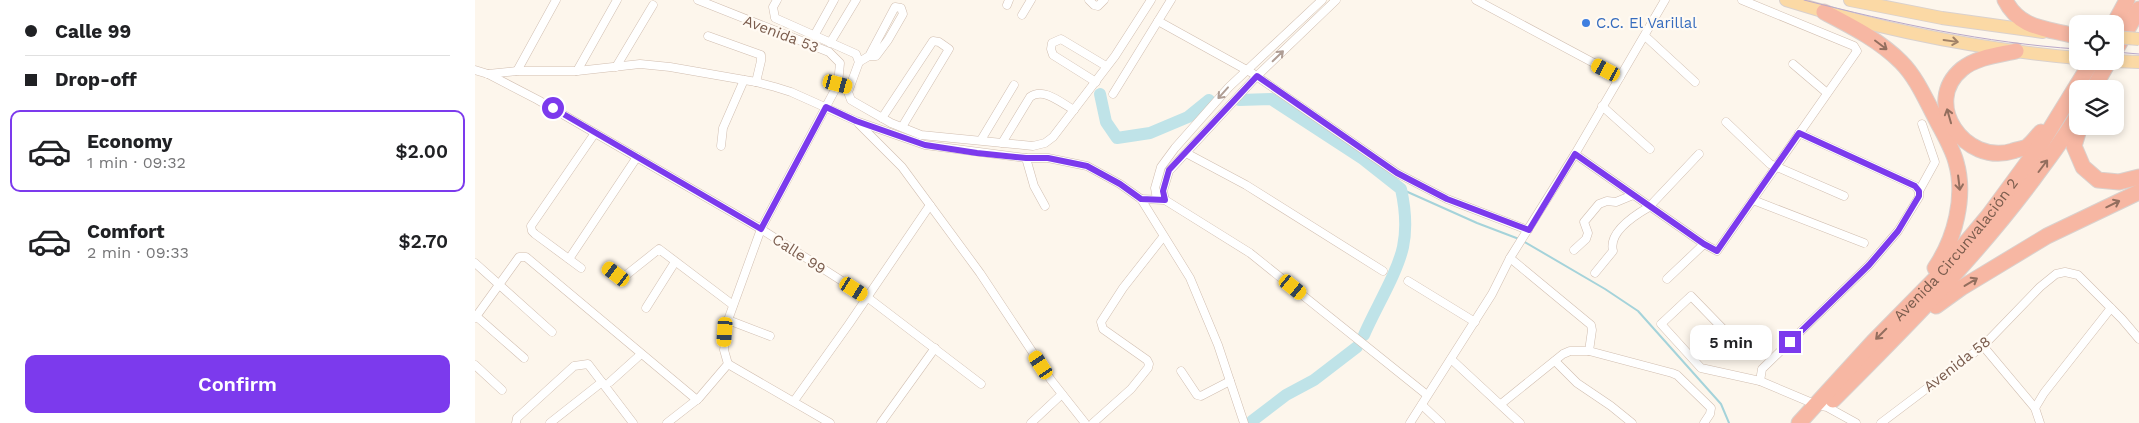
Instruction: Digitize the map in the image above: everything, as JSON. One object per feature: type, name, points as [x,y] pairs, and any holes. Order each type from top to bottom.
[{"type":"highway","points":[[2005,0],[2011,12],[2027,24],[2069,34]]},
{"type":"highway","points":[[2119,15],[2127,0]]},
{"type":"highway","points":[[2124,36],[2139,10]]},
{"type":"highway","points":[[1824,12],[1881,44],[1902,62],[1920,88],[1956,162],[1961,197],[1953,232],[1942,258],[1910,304]]},
{"type":"highway","points":[[2016,51],[1984,58],[1962,69],[1950,84],[1945,97],[1949,121],[1964,142],[1988,154],[2006,153],[2027,147],[2066,105]]},
{"type":"highway","name":"Avenida Circunvalación 2","points":[[1811,423],[1822,406],[1873,342],[1938,276],[1989,215],[2041,144],[2066,105],[2098,70]]},
{"type":"highway","name":"Avenida Circunvalación 2","points":[[1799,423],[1822,406],[1936,297],[2013,206],[2069,131]]},
{"type":"highway","points":[[2077,135],[2074,146],[2083,166],[2098,180],[2119,182],[2139,177]]},
{"type":"highway","points":[[1902,331],[1961,288],[2047,236],[2139,192]]},
{"type":"main road","points":[[1785,0],[1869,25],[1941,40],[2069,57]]},
{"type":"main road","points":[[1850,0],[2001,27],[2069,34]]},
{"type":"main road","points":[[2124,38],[2139,39]]},
{"type":"street","points":[[517,71],[556,0]]},
{"type":"street","points":[[577,71],[617,0]]},
{"type":"street","name":"Avenida 53","points":[[697,0],[829,52],[840,63],[838,84],[761,229],[728,320],[724,350],[728,364]]},
{"type":"street","points":[[777,0],[773,6],[775,18],[856,54],[859,62]]},
{"type":"street","points":[[814,36],[834,0]]},
{"type":"street","points":[[830,43],[856,0]]},
{"type":"street","points":[[1022,15],[1031,0]]},
{"type":"street","points":[[1089,0],[1098,6],[1104,0]]},
{"type":"street","points":[[869,56],[895,7],[901,8],[903,14],[876,56],[869,56],[859,62],[848,92],[851,100],[883,118],[921,135],[1033,146],[1045,143],[1053,137],[1096,82],[1151,0]]},
{"type":"street","points":[[1113,94],[1171,0]]},
{"type":"street","points":[[1161,200],[1155,188],[1161,167],[1197,122],[1246,70],[1322,0]]},
{"type":"street","points":[[1161,200],[1169,170],[1257,76],[1336,0]]},
{"type":"street","points":[[1476,0],[1620,77]]},
{"type":"street","points":[[1410,423],[1475,322],[1510,258],[1575,154],[1665,0]]},
{"type":"street","points":[[1575,154],[1704,244],[1717,251],[1857,50],[1854,46],[1742,0]]},
{"type":"street","points":[[615,67],[653,5]]},
{"type":"street","points":[[1158,21],[1257,76],[1397,173],[1447,199],[1529,230]]},
{"type":"street","points":[[708,36],[761,55],[756,82]]},
{"type":"street","points":[[1645,36],[1695,82]]},
{"type":"street","points":[[1096,82],[1053,55],[1052,43],[1056,39],[1061,39],[1107,66]]},
{"type":"street","points":[[883,118],[933,41],[939,42],[949,49],[902,127]]},
{"type":"street","points":[[488,74],[517,71],[577,71],[640,64],[660,66],[756,82],[791,92],[856,121],[925,145],[1026,158],[1048,158],[1087,166],[1120,184],[1141,199],[1190,278],[1218,345],[1244,423]]},
{"type":"street","points":[[1793,64],[1827,93]]},
{"type":"street","name":"Calle 99","points":[[475,70],[488,74],[539,100],[761,229],[867,297],[981,384]]},
{"type":"street","points":[[721,146],[723,128],[744,80]]},
{"type":"street","points":[[838,84],[850,87]]},
{"type":"street","points":[[981,140],[1014,85]]},
{"type":"street","points":[[1002,143],[1029,97],[1033,94],[1038,92],[1047,95],[1074,110]]},
{"type":"street","points":[[1602,106],[1650,149]]},
{"type":"street","points":[[856,121],[902,167],[980,273],[1051,380],[1085,423]]},
{"type":"street","points":[[1726,122],[1775,167],[1844,196]]},
{"type":"street","points":[[1760,382],[1763,366],[1869,265],[1898,231],[1919,196],[1919,191],[1935,162],[1922,124]]},
{"type":"street","points":[[581,268],[535,234],[531,226],[595,133]]},
{"type":"street","points":[[1799,133],[1915,186],[1919,191]]},
{"type":"street","points":[[1186,153],[1246,185],[1383,271]]},
{"type":"street","points":[[1595,273],[1613,251],[1611,243],[1613,237],[1639,212],[1649,206],[1699,154]]},
{"type":"street","points":[[569,259],[637,157]]},
{"type":"street","points":[[1026,158],[1034,186],[1045,206]]},
{"type":"street","points":[[1574,250],[1586,239],[1588,233],[1584,222],[1599,204],[1607,201],[1616,202],[1633,195]]},
{"type":"street","points":[[1141,199],[1161,200],[1250,253],[1427,395]]},
{"type":"street","points":[[1753,200],[1864,243]]},
{"type":"street","points":[[794,401],[930,205]]},
{"type":"street","points":[[1093,423],[1131,389],[1148,368],[1147,360],[1103,329],[1101,322],[1123,288],[1163,237]]},
{"type":"street","points":[[1667,279],[1704,244]]},
{"type":"street","points":[[607,268],[616,274],[625,276],[657,249],[733,305]]},
{"type":"street","points":[[525,358],[476,317],[519,257],[526,257],[640,355],[697,400]]},
{"type":"street","points":[[1510,258],[1591,325],[1593,330],[1589,351]]},
{"type":"street","points":[[646,308],[675,262]]},
{"type":"street","points":[[475,263],[552,332]]},
{"type":"street","name":"Avenida 58","points":[[1881,423],[1983,346],[2040,287],[2056,274],[2065,272],[2078,275],[2111,308]]},
{"type":"street","points":[[1408,281],[1475,322]]},
{"type":"street","points":[[1727,333],[1691,296],[1661,324],[1701,368],[1760,382],[1822,406],[1856,423]]},
{"type":"street","points":[[2035,408],[2044,393],[2111,308],[2139,339]]},
{"type":"street","points":[[728,320],[771,336]]},
{"type":"street","points":[[1983,346],[2035,408],[2040,423]]},
{"type":"street","points":[[881,423],[935,348]]},
{"type":"street","points":[[1501,404],[1570,351],[1589,351],[1627,359],[1677,375],[1711,408],[1710,414],[1704,423]]},
{"type":"street","points":[[610,382],[640,355]]},
{"type":"street","points":[[1451,359],[1520,423]]},
{"type":"street","points":[[1555,361],[1577,383],[1632,423]]},
{"type":"street","points":[[516,423],[517,418],[575,366],[588,364],[633,423]]},
{"type":"street","points":[[667,423],[697,400],[728,364],[830,423]]},
{"type":"street","points":[[475,365],[502,390]]},
{"type":"street","points":[[1181,371],[1197,395],[1201,396],[1230,381]]},
{"type":"street","points":[[550,423],[602,382]]},
{"type":"street","points":[[1031,423],[1062,394]]},
{"type":"street","points":[[1422,405],[1441,423]]},
{"type":"waterway","points":[[1100,94],[1106,122],[1117,138],[1150,133],[1188,117],[1209,100]]},
{"type":"waterway","points":[[1239,100],[1271,99],[1363,159],[1401,189],[1405,218],[1403,247],[1391,280],[1364,335]]},
{"type":"waterway","points":[[1401,189],[1477,223],[1519,239]]},
{"type":"waterway","points":[[1523,241],[1605,289],[1638,311],[1721,404],[1729,423]]},
{"type":"waterway","points":[[1252,421],[1286,395],[1314,380],[1357,347]]},
{"type":"tram line","points":[[1804,0],[1940,31],[2009,42],[2069,48]]},
{"type":"tram line","points":[[2124,53],[2139,54]]},
{"type":"place","name":"C.C. El Varillal","points":[[1586,23]]},
{"type":"route","points":[[553,108],[761,229],[826,107],[856,121],[925,145],[977,153],[1026,158],[1048,158],[1087,166],[1120,184],[1141,199],[1165,200],[1163,191],[1169,170],[1257,76],[1397,173],[1447,199],[1529,230],[1575,154],[1704,244],[1717,251],[1799,133],[1915,186],[1919,191],[1919,196],[1898,231],[1869,265],[1790,342]]}]
